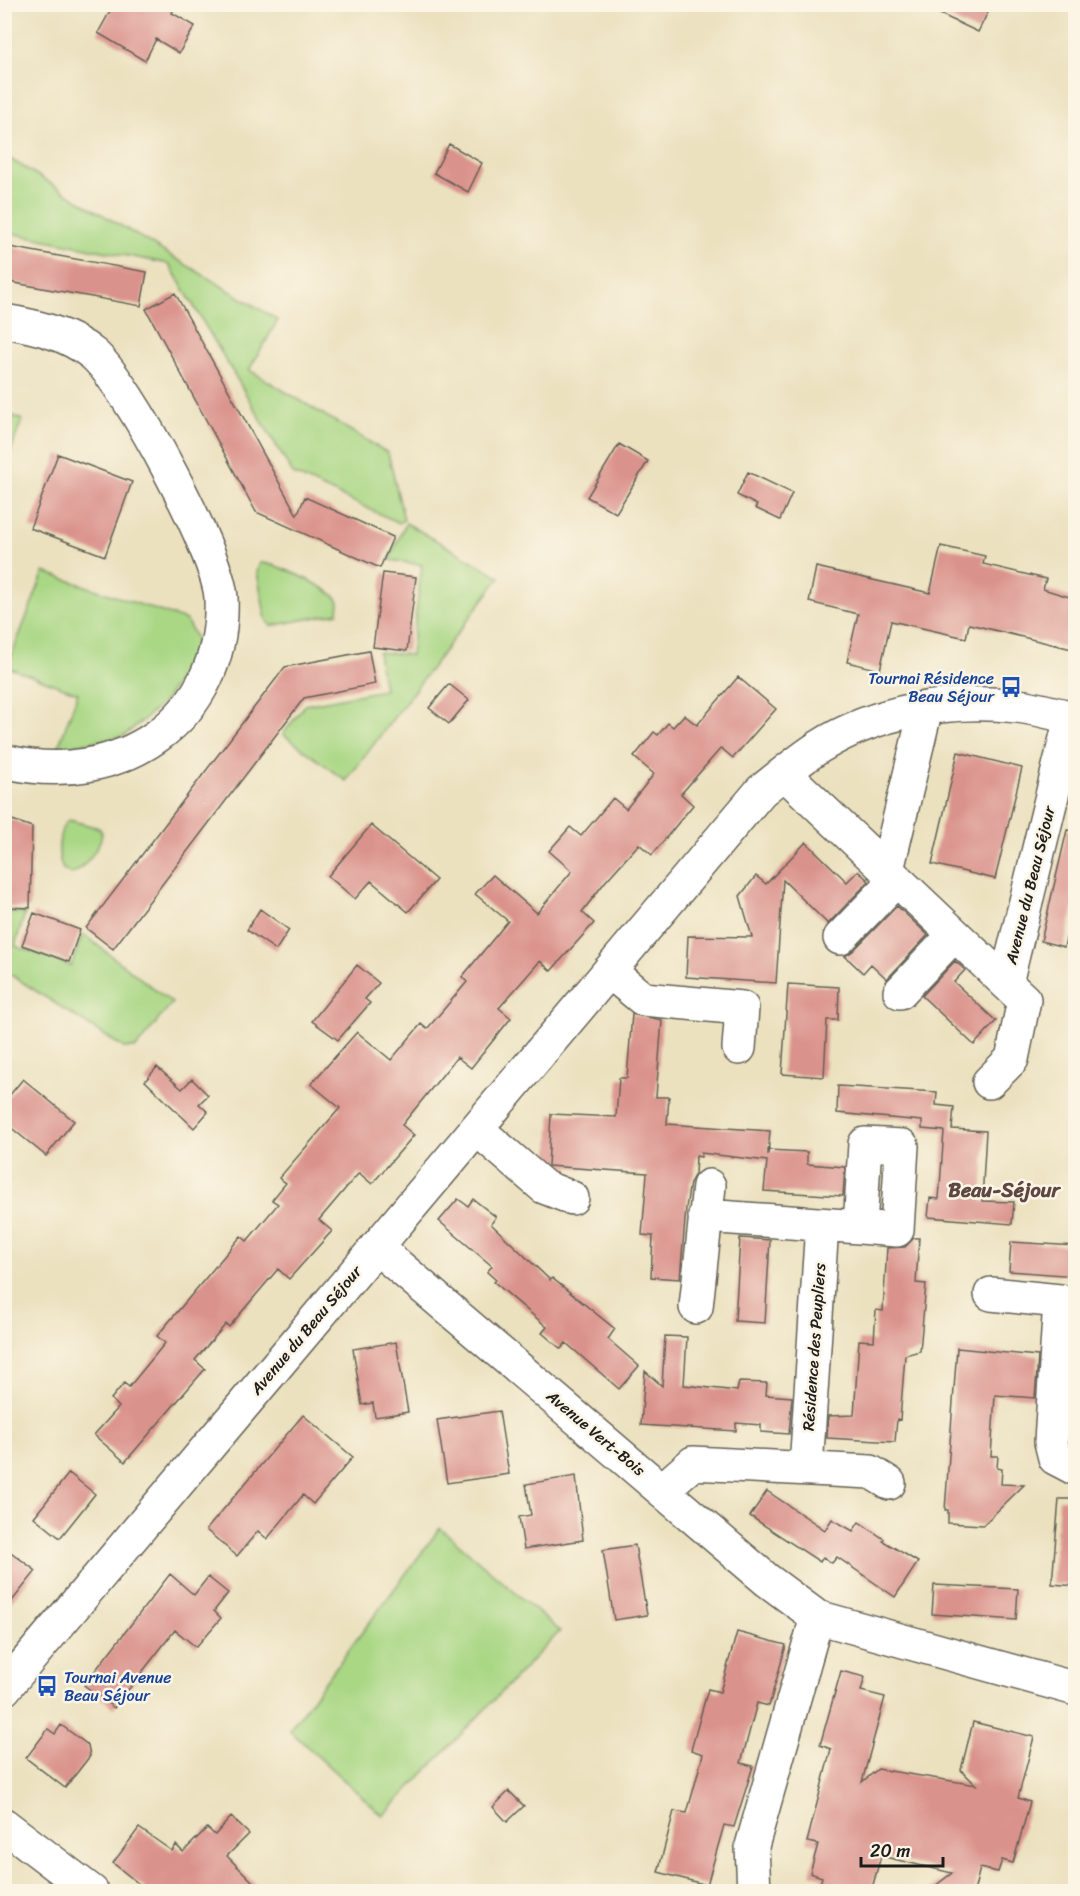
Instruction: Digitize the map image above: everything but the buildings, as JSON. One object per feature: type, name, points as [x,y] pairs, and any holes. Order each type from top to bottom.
[{"type":"street","points":[[4,321],[35,326],[73,341],[95,355],[106,366],[131,404],[207,545],[219,582],[221,608],[213,657],[199,691],[173,723],[148,743],[125,756],[99,764],[51,767],[4,761]]},
{"type":"street","name":"Avenue du Beau Séjour","points":[[4,1689],[376,1247],[478,1130],[761,791],[819,747],[862,724],[926,708],[970,704],[1018,706],[1073,718],[1006,983]]},
{"type":"street","points":[[840,938],[891,875],[926,708]]},
{"type":"street","name":"Avenue du Beau Séjour","points":[[784,773],[1024,1000],[1012,1059],[989,1082]]},
{"type":"street","points":[[900,992],[954,934]]},
{"type":"street","points":[[609,972],[643,999],[742,1008],[739,1048]]},
{"type":"street","points":[[478,1130],[544,1187],[572,1198]]},
{"type":"street","points":[[696,1307],[707,1201],[822,1226],[860,1227]]},
{"type":"street","name":"Résidence des Peupliers","points":[[806,1468],[822,1226]]},
{"type":"street","name":"Avenue Vert-Bois","points":[[376,1247],[767,1580],[817,1617],[1076,1689]]},
{"type":"street","points":[[991,1294],[1060,1301],[1051,1442],[1055,1458],[1076,1469]]},
{"type":"street","points":[[662,1490],[693,1463],[871,1472],[890,1483]]},
{"type":"street","points":[[753,1892],[752,1845],[817,1617]]},
{"type":"street","points":[[4,1826],[92,1892]]},
{"type":"green space","points":[[5,156],[278,320],[249,370],[388,453],[404,520],[399,523],[293,474],[169,264],[5,232]]},
{"type":"green space","points":[[5,412],[22,420],[5,467]]},
{"type":"green space","points":[[406,523],[500,577],[346,781],[283,734],[305,705],[384,690],[378,652],[411,655],[422,565],[389,560]]},
{"type":"green space","points":[[260,563],[290,571],[327,591],[339,602],[338,613],[271,626],[266,620],[257,572]]},
{"type":"green space","points":[[44,572],[186,620],[197,640],[187,667],[163,703],[124,736],[58,748],[78,693],[7,667]]},
{"type":"green space","points":[[69,820],[99,828],[102,833],[91,857],[81,868],[71,874],[63,869],[59,850],[62,829]]},
{"type":"green space","points":[[4,912],[25,913],[15,946],[71,966],[83,934],[172,1003],[136,1048],[124,1048],[5,971]]},
{"type":"green space","points":[[440,1528],[560,1631],[383,1816],[289,1730]]},
{"type":"place","name":"Tournai Résidence Beau Séjour","points":[[1011,687]]},
{"type":"place","name":"Tournai Avenue Beau Séjour","points":[[47,1686]]},
{"type":"district","name":"Beau-Séjour","points":[[1004,1190]]}]
